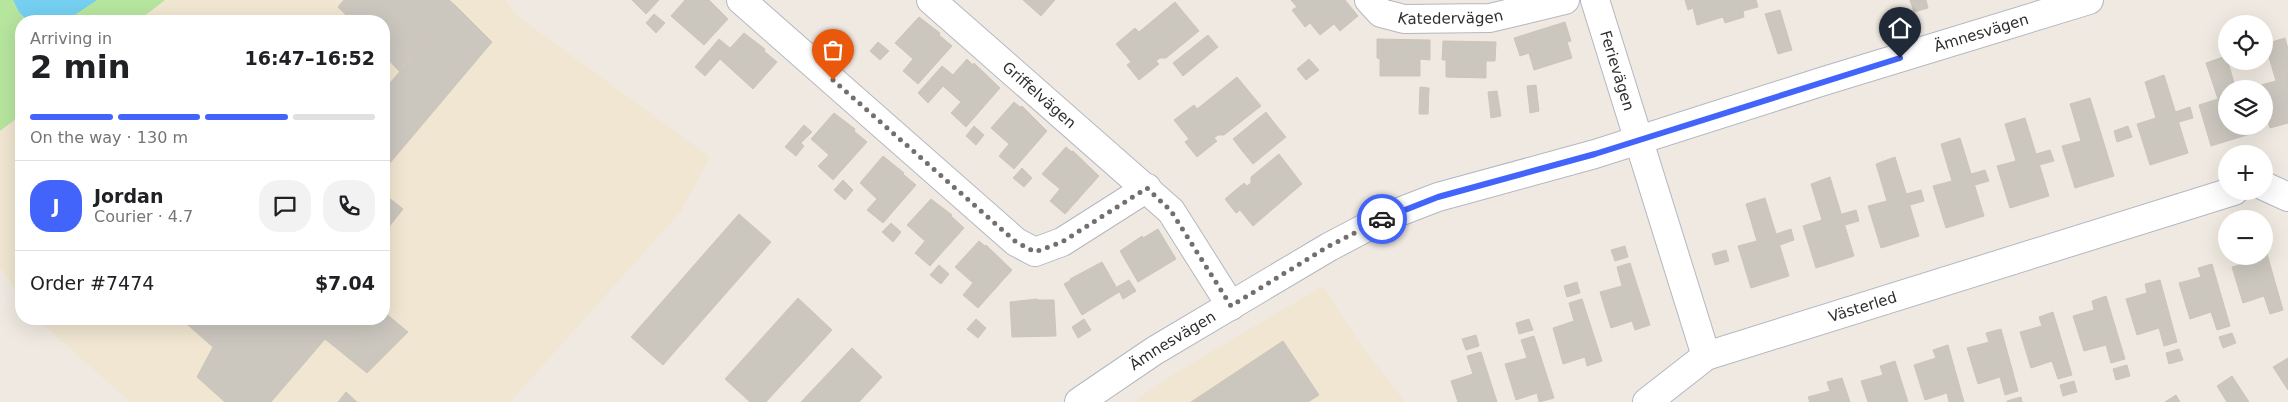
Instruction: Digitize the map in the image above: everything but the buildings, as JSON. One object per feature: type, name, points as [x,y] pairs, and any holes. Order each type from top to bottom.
[{"type":"street","points":[[741,0],[1016,242],[1035,252],[1062,242],[1147,188]]},
{"type":"street","name":"Griffelvägen","points":[[931,0],[1171,211],[1231,306]]},
{"type":"street","name":"Katedervägen","points":[[1369,0],[1381,13],[1404,19],[1490,18],[1565,0]]},
{"type":"street","name":"Ferievägen","points":[[1595,0],[1639,140]]},
{"type":"street","name":"Ämnesvägen","points":[[1079,402],[1154,351],[1329,246],[1386,216],[1438,197],[1595,154],[1824,81],[2089,0]]},
{"type":"street","points":[[1639,140],[1706,356],[1647,402]]},
{"type":"street","points":[[2273,190],[2288,197]]},
{"type":"street","name":"Västerled","points":[[1706,356],[2218,196]]},
{"type":"shaded area","points":[[165,0],[505,0],[517,16],[710,157],[681,211],[510,402],[130,402],[44,325],[390,325],[390,15],[146,15]]},
{"type":"shaded area","points":[[15,120],[15,290],[0,267],[0,131]]},
{"type":"shaded area","points":[[1323,286],[1356,338],[1405,402],[1133,402],[1176,373]]},
{"type":"green space","points":[[0,0],[165,0],[146,15],[15,15],[15,120],[0,131]]},
{"type":"water","points":[[13,0],[97,0],[74,15],[22,15]]},
{"type":"way so far","points":[[833,80],[1016,242],[1035,252],[1062,242],[1147,188],[1171,211],[1231,306],[1329,246],[1382,219]]},
{"type":"route","points":[[1382,219],[1438,197],[1595,154],[1900,58]]}]
